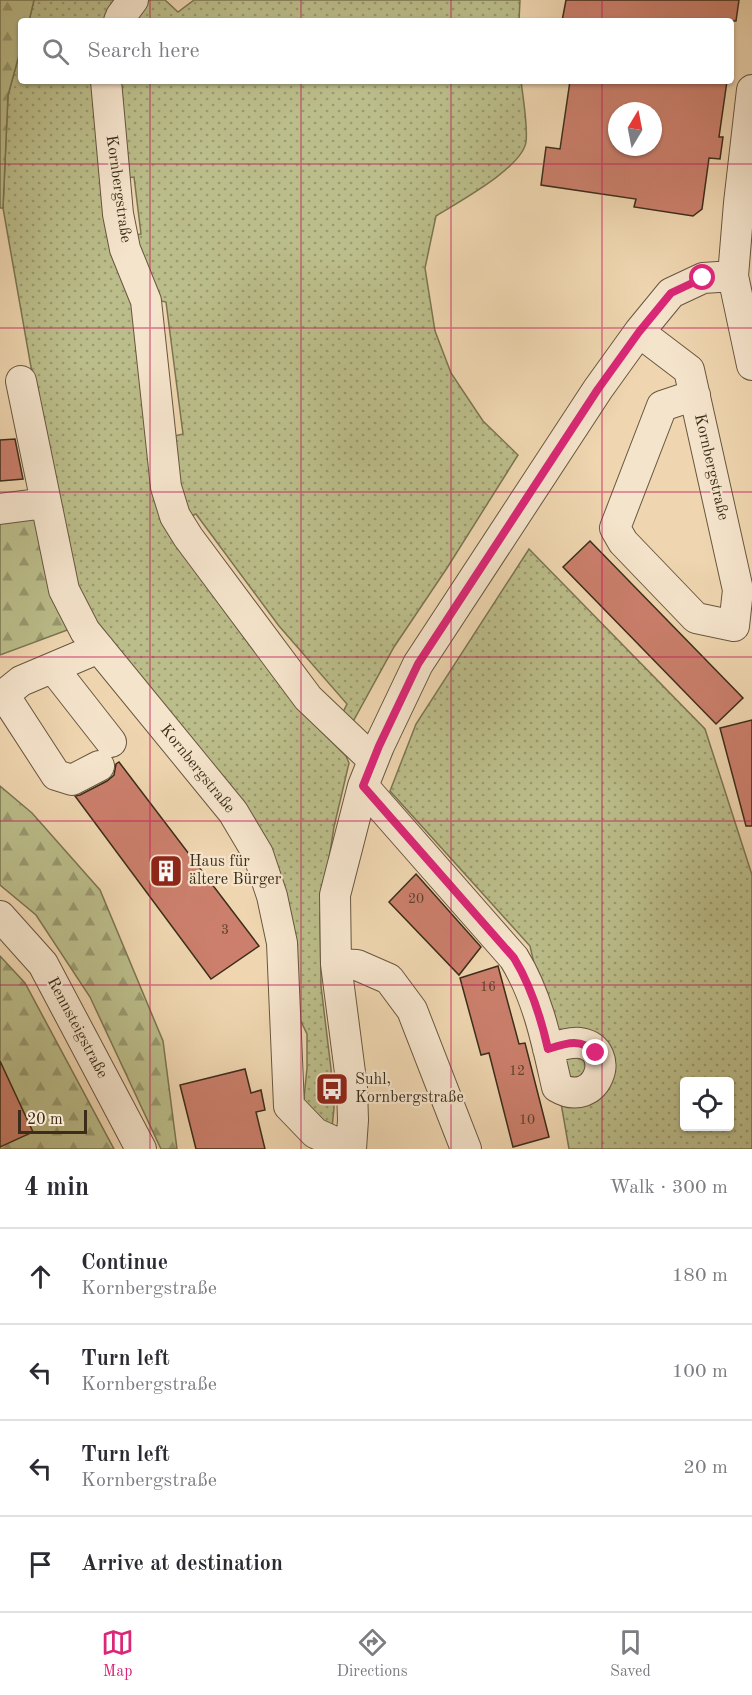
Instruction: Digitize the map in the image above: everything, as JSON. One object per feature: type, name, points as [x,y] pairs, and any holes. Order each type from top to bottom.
[{"type":"street","points":[[121,18],[133,0]]},
{"type":"street","name":"Kornbergstraße","points":[[106,84],[118,214],[125,249],[146,301],[166,487],[175,516],[188,537],[308,698],[514,958],[526,977],[548,1049]]},
{"type":"street","points":[[752,90],[739,202],[734,276],[752,365]]},
{"type":"street","name":"Kornbergstraße","points":[[21,381],[64,590],[85,631],[232,812],[258,854],[272,896],[282,943],[289,1106],[315,1133],[351,1149],[352,1088],[336,964],[336,895],[368,773],[418,664],[598,389],[639,332],[671,293],[703,278],[734,276]]},
{"type":"street","name":"Kornbergstraße","points":[[639,332],[689,370],[738,590],[734,626],[696,618],[623,542],[615,528],[662,406],[694,395]]},
{"type":"street","points":[[0,509],[46,503]]},
{"type":"street","points":[[53,668],[105,754],[72,780],[56,775],[4,695],[21,681],[99,648]]},
{"type":"street","name":"Rennsteigstraße","points":[[0,916],[44,964],[141,1149]]},
{"type":"street","points":[[336,964],[357,965],[389,979],[412,1010],[466,1149]]},
{"type":"green space","points":[[0,0],[34,0],[30,18],[18,18],[18,59],[8,95],[3,208],[0,208]]},
{"type":"green space","points":[[34,0],[119,0],[110,18],[30,18]]},
{"type":"green space","points":[[140,0],[165,0],[178,12],[194,0],[520,0],[519,18],[126,18]]},
{"type":"green space","points":[[18,59],[18,84],[95,84],[133,302],[161,510],[298,708],[346,756],[349,763],[334,827],[320,916],[321,986],[334,1108],[332,1128],[303,1108],[307,1068],[307,1034],[294,1007],[258,825],[86,621],[41,424],[3,208],[8,95]]},
{"type":"green space","points":[[114,84],[521,84],[526,136],[522,152],[513,163],[488,184],[436,216],[425,268],[435,331],[451,373],[483,421],[518,455],[394,647],[350,727],[340,718],[347,704],[279,626],[196,514],[182,520],[166,438],[183,434],[166,302],[148,298],[130,236],[141,234],[134,177],[120,179]]},
{"type":"green space","points":[[38,514],[70,629],[0,655],[0,522]]},
{"type":"green space","points":[[529,549],[705,729],[752,875],[752,1149],[569,1149],[545,1011],[530,946],[390,791],[416,724]]},
{"type":"green space","points":[[0,786],[32,813],[100,890],[163,1041],[177,1149],[161,1149],[90,997],[36,915],[0,885]]},
{"type":"green space","points":[[0,956],[25,983],[114,1149],[0,1149]]},
{"type":"building","points":[[566,0],[739,0],[736,21],[734,18],[563,18]]},
{"type":"building","points":[[570,84],[727,84],[719,137],[723,137],[720,159],[709,158],[702,209],[693,216],[634,207],[636,199],[541,185],[546,147],[560,149]]},
{"type":"building","points":[[15,439],[23,479],[0,481],[0,440]]},
{"type":"building","points":[[590,541],[743,698],[716,724],[563,567]]},
{"type":"building","points":[[752,720],[752,826],[746,826],[720,728]]},
{"type":"building","name":"Haus für ältere Bürger","points":[[119,762],[259,946],[211,979],[75,796],[107,781],[114,775],[116,764]]},
{"type":"building","points":[[416,874],[481,947],[459,975],[389,902]]},
{"type":"building","points":[[498,966],[519,1044],[525,1043],[549,1137],[513,1147],[489,1053],[481,1055],[460,978]]},
{"type":"building","points":[[0,1061],[33,1132],[0,1147]]},
{"type":"building","points":[[245,1069],[251,1093],[261,1090],[265,1110],[256,1112],[265,1149],[196,1149],[180,1085]]},
{"type":"place","name":"Haus für ältere Bürger","points":[[166,871]]},
{"type":"place","name":"Suhl, Kornbergstraße","points":[[332,1089]]},
{"type":"route","points":[[596,1053],[589,1046],[573,1043],[548,1049],[526,977],[514,958],[363,786],[379,746],[418,664],[598,389],[639,332],[671,293],[703,278]]}]
